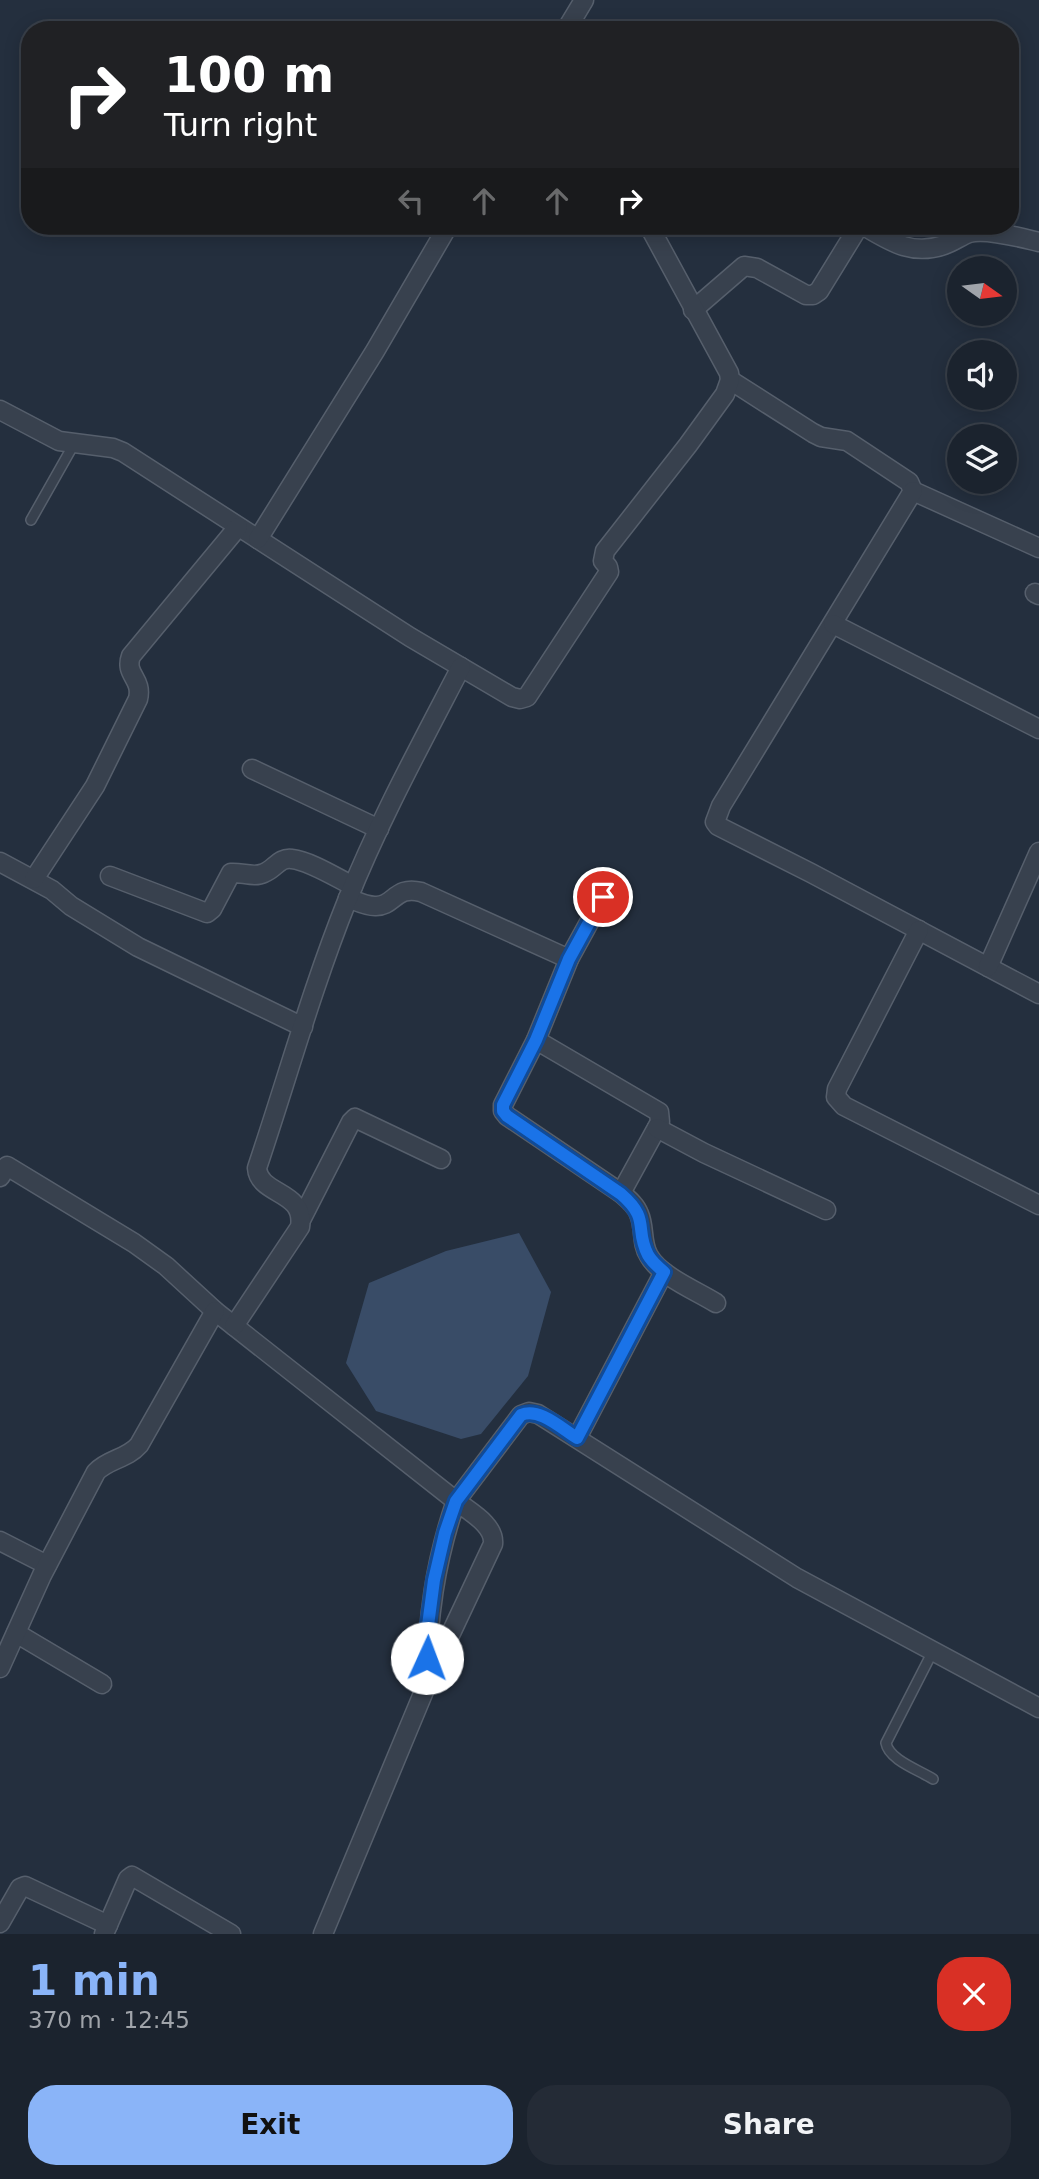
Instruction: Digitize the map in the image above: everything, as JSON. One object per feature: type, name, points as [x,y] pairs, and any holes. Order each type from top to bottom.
[{"type":"street","points":[[571,21],[584,0]]},
{"type":"street","points":[[258,540],[375,351],[443,235]]},
{"type":"street","points":[[654,235],[730,380],[813,433],[847,442],[909,482],[913,491],[1039,548]]},
{"type":"street","points":[[693,310],[744,266],[757,268],[806,295],[813,295],[855,235]]},
{"type":"street","points":[[878,235],[909,250],[935,248],[964,235]]},
{"type":"street","points":[[998,235],[1039,242]]},
{"type":"street","points":[[0,410],[44,434],[74,444],[113,447],[123,452],[460,667],[520,699],[532,692],[609,572],[602,555],[688,445],[725,394],[730,380]]},
{"type":"street","points":[[913,491],[721,806],[715,822],[718,827],[1039,994]]},
{"type":"street","points":[[34,879],[95,786],[138,699],[139,682],[128,664],[131,656],[238,527]]},
{"type":"street","points":[[833,624],[1039,729]]},
{"type":"street","points":[[302,1218],[293,1202],[262,1181],[257,1168],[322,964],[351,892],[379,828],[460,667]]},
{"type":"street","points":[[252,769],[379,828]]},
{"type":"street","points":[[988,967],[1039,852]]},
{"type":"street","points":[[110,876],[207,913],[212,909],[231,873],[264,873],[281,860],[292,858],[376,906],[383,905],[404,890],[412,889],[569,959]]},
{"type":"street","points":[[0,862],[52,890],[71,906],[138,947],[303,1027]]},
{"type":"street","points":[[603,897],[569,959],[536,1040],[503,1105],[503,1111],[621,1194],[639,1214],[646,1252],[651,1260],[664,1272],[716,1303]]},
{"type":"street","points":[[919,930],[837,1089],[836,1097],[844,1106],[1039,1205]]},
{"type":"street","points":[[536,1040],[655,1109],[661,1116],[621,1194]]},
{"type":"street","points":[[234,1326],[300,1227],[302,1218],[355,1118],[441,1159]]},
{"type":"street","points":[[657,1128],[826,1210]]},
{"type":"street","points":[[2,1168],[134,1243],[166,1266],[215,1311],[489,1527],[494,1535],[494,1544],[427,1684],[323,1934]]},
{"type":"street","points":[[577,1438],[664,1272]]},
{"type":"street","points":[[0,1668],[47,1566],[96,1472],[102,1466],[132,1452],[139,1445],[215,1311]]},
{"type":"street","points":[[427,1684],[427,1633],[434,1580],[456,1501],[521,1415],[529,1412],[538,1414],[577,1438],[797,1578],[1039,1708]]},
{"type":"street","points":[[0,1541],[47,1566]]},
{"type":"street","points":[[16,1633],[102,1684]]},
{"type":"street","points":[[0,1923],[20,1888],[25,1886],[106,1929],[128,1879],[135,1876],[231,1934]]},
{"type":"lane","points":[[31,520],[74,444]]},
{"type":"lane","points":[[933,1651],[886,1743],[887,1749],[893,1755],[933,1779]]},
{"type":"water","points":[[519,1233],[551,1292],[528,1376],[481,1434],[461,1439],[376,1411],[346,1363],[369,1283],[446,1251]]},
{"type":"route","points":[[427,1658],[427,1633],[434,1580],[456,1501],[521,1415],[529,1412],[538,1414],[577,1438],[664,1272],[646,1252],[639,1214],[633,1205],[503,1111],[503,1105],[536,1040],[569,959],[603,897]]}]
